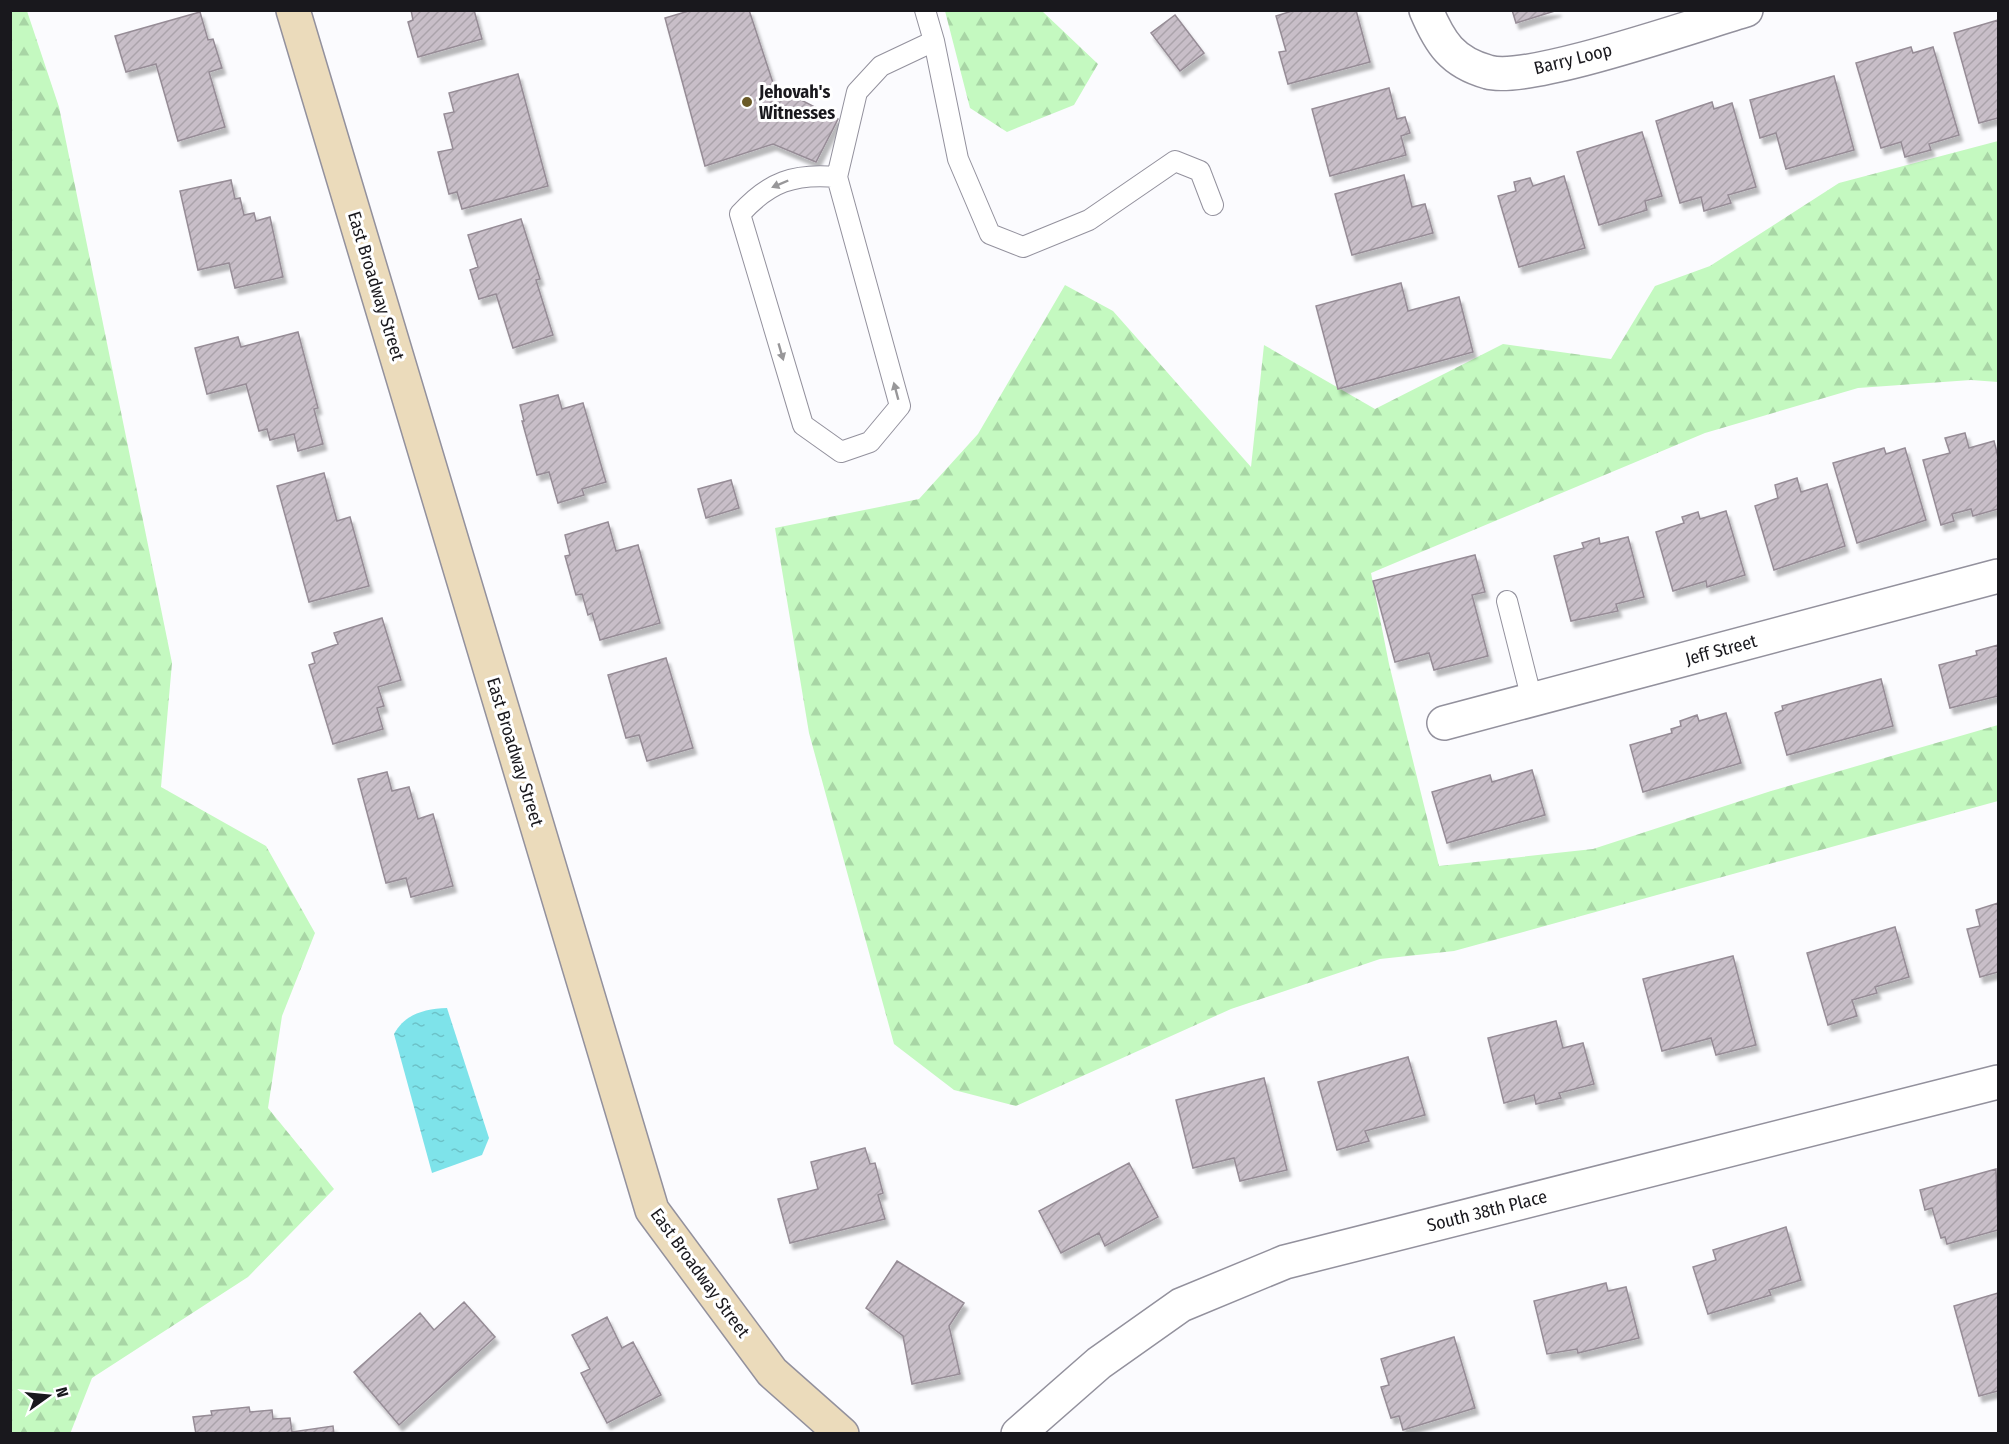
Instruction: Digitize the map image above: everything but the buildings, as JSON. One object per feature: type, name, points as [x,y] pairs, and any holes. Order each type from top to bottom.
[{"type":"street","name":"East Broadway Street","points":[[293,10],[652,1210],[772,1372],[842,1434]]},
{"type":"street","name":"Barry Loop","points":[[1426,10],[1449,54],[1489,73],[1535,71],[1746,10]]},
{"type":"street","name":"Jeff Street","points":[[1444,723],[1998,576]]},
{"type":"street","name":"South 38th Place","points":[[1018,1434],[1099,1363],[1181,1305],[1285,1262],[1998,1082]]},
{"type":"lane","points":[[925,10],[934,41],[958,159],[990,234],[1023,247],[1089,219],[1175,161],[1200,171],[1213,205]]},
{"type":"lane","points":[[837,177],[809,175],[780,182],[756,196],[741,214],[803,425],[841,452],[870,442],[900,405],[837,177],[857,92],[881,66],[934,41]]},
{"type":"lane","points":[[1507,601],[1532,700]]},
{"type":"green space","points":[[10,11],[27,11],[59,107],[172,663],[161,787],[266,846],[315,933],[282,1016],[268,1108],[334,1189],[248,1277],[92,1378],[70,1434],[10,1433]]},
{"type":"green space","points":[[945,11],[1042,11],[1098,64],[1074,105],[1007,132],[970,108]]},
{"type":"green space","points":[[1998,141],[1998,382],[1971,380],[1858,388],[1705,433],[1371,573],[1389,664],[1439,866],[1593,849],[1771,791],[1998,725],[1998,801],[1454,951],[1380,959],[1231,1009],[1016,1106],[954,1090],[894,1044],[809,733],[775,528],[919,499],[978,434],[1065,285],[1113,311],[1251,467],[1264,345],[1375,409],[1503,344],[1611,359],[1655,286],[1710,266],[1839,183]]},
{"type":"water","points":[[447,1008],[489,1138],[482,1155],[432,1173],[394,1034],[398,1027],[416,1014]]},
{"type":"place","name":"Jehovah's Witnesses","points":[[747,102]]}]
